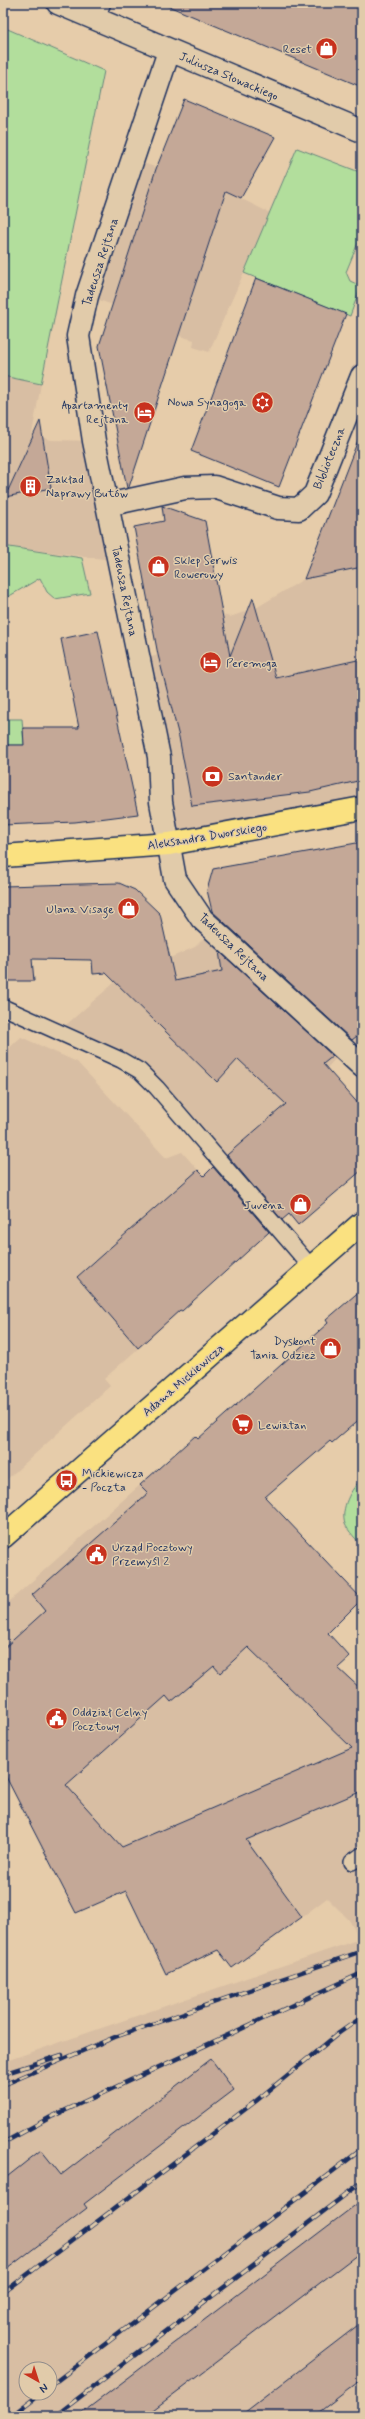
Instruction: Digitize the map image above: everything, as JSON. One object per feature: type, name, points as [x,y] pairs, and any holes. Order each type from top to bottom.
[{"type":"main road","name":"Aleksandra Dworskiego","points":[[3,856],[169,844],[362,808]]},
{"type":"main road","name":"Adama Mickiewicza","points":[[3,1537],[362,1223]]},
{"type":"street","name":"Juliusza Słowackiego","points":[[58,3],[99,11],[169,51],[362,132]]},
{"type":"street","name":"Tadeusza Rejtana","points":[[169,51],[88,296],[78,336],[94,441],[159,757],[162,802],[175,880],[202,919],[362,1066]]},
{"type":"street","name":"Biblioteczna","points":[[107,505],[185,488],[214,487],[278,508],[299,509],[315,494],[362,376]]},
{"type":"lane","points":[[5,1008],[121,1060],[140,1071],[172,1105],[312,1268]]},
{"type":"shaded area","points":[[3,27],[54,311],[32,434],[51,440],[94,441],[119,561],[3,546]]},
{"type":"shaded area","points":[[134,160],[226,191],[270,213],[209,352],[193,347],[194,340],[176,335],[113,305],[87,296]]},
{"type":"shaded area","points":[[362,567],[362,808],[169,844],[139,661],[158,655],[223,615],[230,617],[256,608],[304,579]]},
{"type":"shaded area","points":[[213,929],[314,1022],[362,972],[362,1066],[344,1049],[327,1068],[221,1161],[157,1088],[58,1032],[115,982],[195,947]]},
{"type":"shaded area","points":[[21,1037],[77,1062],[166,1158],[182,1152],[260,1240],[104,1379],[110,1386],[3,1483],[3,1054]]},
{"type":"shaded area","points":[[140,1485],[315,1644],[362,1690],[362,2416],[3,2416],[3,2062],[360,1939],[349,1920],[327,1898],[302,1917],[246,1840],[76,1913],[3,1771],[3,1607]]},
{"type":"green space","points":[[3,27],[104,71],[41,384],[3,376],[3,276],[8,251],[3,250]]},
{"type":"green space","points":[[297,148],[362,173],[362,233],[346,272],[350,281],[361,286],[350,316],[244,273]]},
{"type":"green space","points":[[3,546],[82,558],[90,593],[55,599],[47,592],[40,578],[6,598],[3,677]]},
{"type":"green space","points":[[3,719],[22,719],[24,745],[3,745]]},
{"type":"green space","points":[[362,1479],[362,1546],[348,1530],[345,1524],[344,1512],[350,1493]]},
{"type":"building","points":[[161,3],[349,3],[362,8],[362,87]]},
{"type":"building","points":[[184,99],[275,137],[241,198],[226,191],[129,487],[127,488],[99,346],[156,169]]},
{"type":"building","name":"Nowa Synagoga","points":[[256,278],[346,314],[279,487],[191,451]]},
{"type":"building","name":"Zakład Naprawy Butów","points":[[40,421],[51,488],[5,497]]},
{"type":"building","points":[[360,435],[362,435],[362,567],[304,579]]},
{"type":"building","points":[[162,506],[205,521],[230,656],[253,598],[276,678],[362,659],[362,780],[310,792],[192,806],[179,737],[158,655],[134,527],[164,521]]},
{"type":"building","points":[[98,631],[138,814],[75,822],[3,825],[3,745],[24,745],[23,728],[79,728],[61,639]]},
{"type":"building","points":[[362,842],[362,1032],[352,1040],[212,911],[207,890],[213,869]]},
{"type":"building","points":[[119,883],[135,890],[160,914],[175,981],[222,971],[219,951],[333,1056],[323,1064],[362,1108],[362,1170],[298,1225],[289,1214],[282,1220],[227,1155],[286,1104],[238,1059],[217,1082],[106,973],[93,974],[92,960],[32,959],[34,981],[3,981],[3,886]]},
{"type":"building","points":[[213,1167],[269,1232],[182,1311],[180,1310],[138,1348],[77,1277],[198,1170],[204,1176]]},
{"type":"building","points":[[362,1289],[362,1417],[332,1443],[330,1441],[265,1497],[362,1599],[328,1633],[350,1657],[338,1668],[362,1690],[362,1791],[246,1840],[302,1917],[232,1968],[218,1950],[166,1974],[126,1891],[76,1913],[3,1771],[3,1649],[45,1611],[32,1595],[148,1493],[140,1485],[195,1436],[198,1439],[328,1323],[326,1320]],"holes":[[[248,1647],[352,1748],[122,1847],[66,1785],[166,1696],[171,1702],[214,1666],[220,1673]]]},
{"type":"building","points":[[211,2059],[234,2090],[84,2204],[87,2208],[3,2272],[3,2180],[41,2150],[61,2175]]},
{"type":"building","points":[[362,2200],[362,2251],[145,2416],[78,2416]]},
{"type":"building","points":[[362,2322],[362,2379],[314,2416],[240,2416]]},
{"type":"railway","points":[[3,2085],[115,2037],[362,1951]]},
{"type":"railway","points":[[3,2143],[51,2117],[362,1973]]},
{"type":"railway","points":[[3,2293],[256,2101],[339,2033],[362,2017]]},
{"type":"railway","points":[[3,2074],[62,2055]]},
{"type":"railway","points":[[58,2380],[362,2149]]},
{"type":"railway","points":[[55,2416],[362,2182]]},
{"type":"railway","points":[[11,2416],[31,2401]]},
{"type":"place","name":"Reset","points":[[327,49]]},
{"type":"place","name":"Nowa Synagoga","points":[[262,402]]},
{"type":"place","name":"Apartamenty Rejtana","points":[[144,412]]},
{"type":"place","name":"Zakład Naprawy Butów","points":[[31,486]]},
{"type":"place","name":"Sklep Serwis Rowerowy","points":[[158,567]]},
{"type":"place","name":"Peremoga","points":[[210,663]]},
{"type":"place","name":"Santander","points":[[213,776]]},
{"type":"place","name":"Ulana Visage","points":[[129,909]]},
{"type":"place","name":"Juvena","points":[[300,1205]]},
{"type":"place","name":"Dyskont Tania Odzież","points":[[331,1348]]},
{"type":"place","name":"Lewiatan","points":[[243,1425]]},
{"type":"place","name":"Mickiewicza - Poczta","points":[[67,1480]]},
{"type":"place","name":"Urząd Pocztowy Przemyśl 2","points":[[96,1554]]},
{"type":"place","name":"Oddział Celny Pocztowy","points":[[57,1719]]}]
